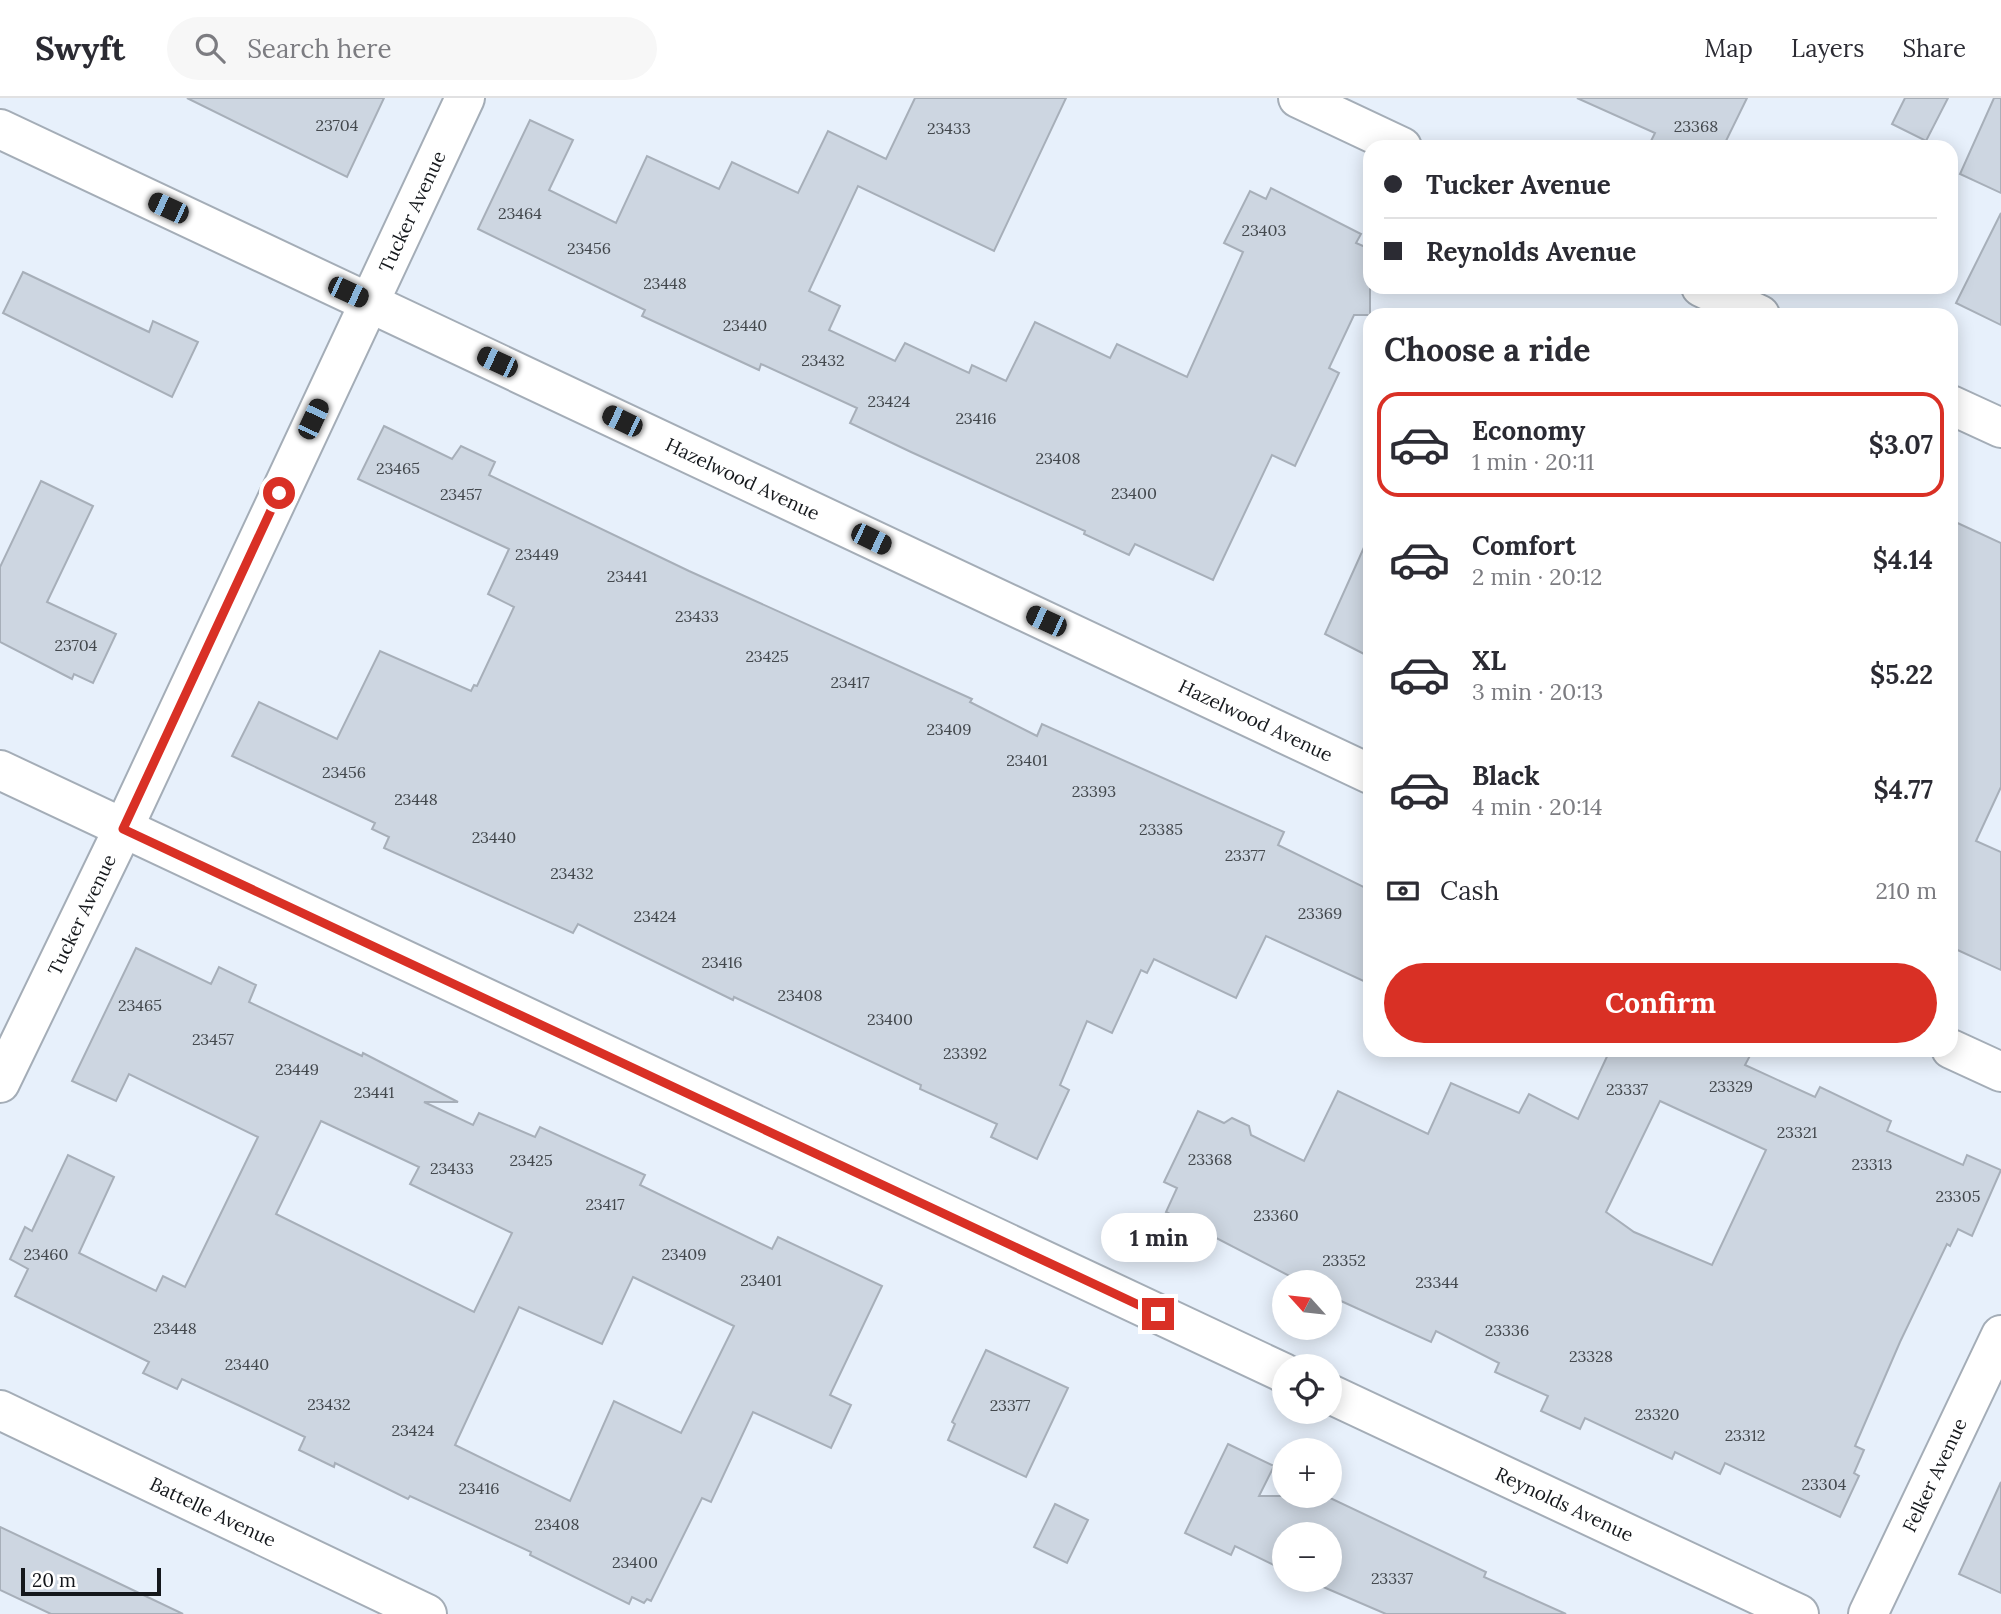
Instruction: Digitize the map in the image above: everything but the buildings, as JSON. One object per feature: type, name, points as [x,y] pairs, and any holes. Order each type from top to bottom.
[{"type":"street","name":"Tucker Avenue","points":[[0,1083],[123,829],[465,98]]},
{"type":"street","points":[[1298,98],[1387,140]]},
{"type":"street","name":"Hazelwood Avenue","points":[[0,129],[1363,771]]},
{"type":"street","points":[[1716,294],[1745,308]]},
{"type":"street","points":[[1958,408],[2001,428]]},
{"type":"street","points":[[0,771],[1272,1367]]},
{"type":"street","points":[[1958,1052],[2001,1072]]},
{"type":"street","name":"Felker Avenue","points":[[1868,1614],[2001,1335]]},
{"type":"street","name":"Reynolds Avenue","points":[[1342,1400],[1799,1614]]},
{"type":"street","name":"Battelle Avenue","points":[[0,1410],[427,1614]]},
{"type":"route","points":[[279,493],[123,829],[1158,1314]]}]
